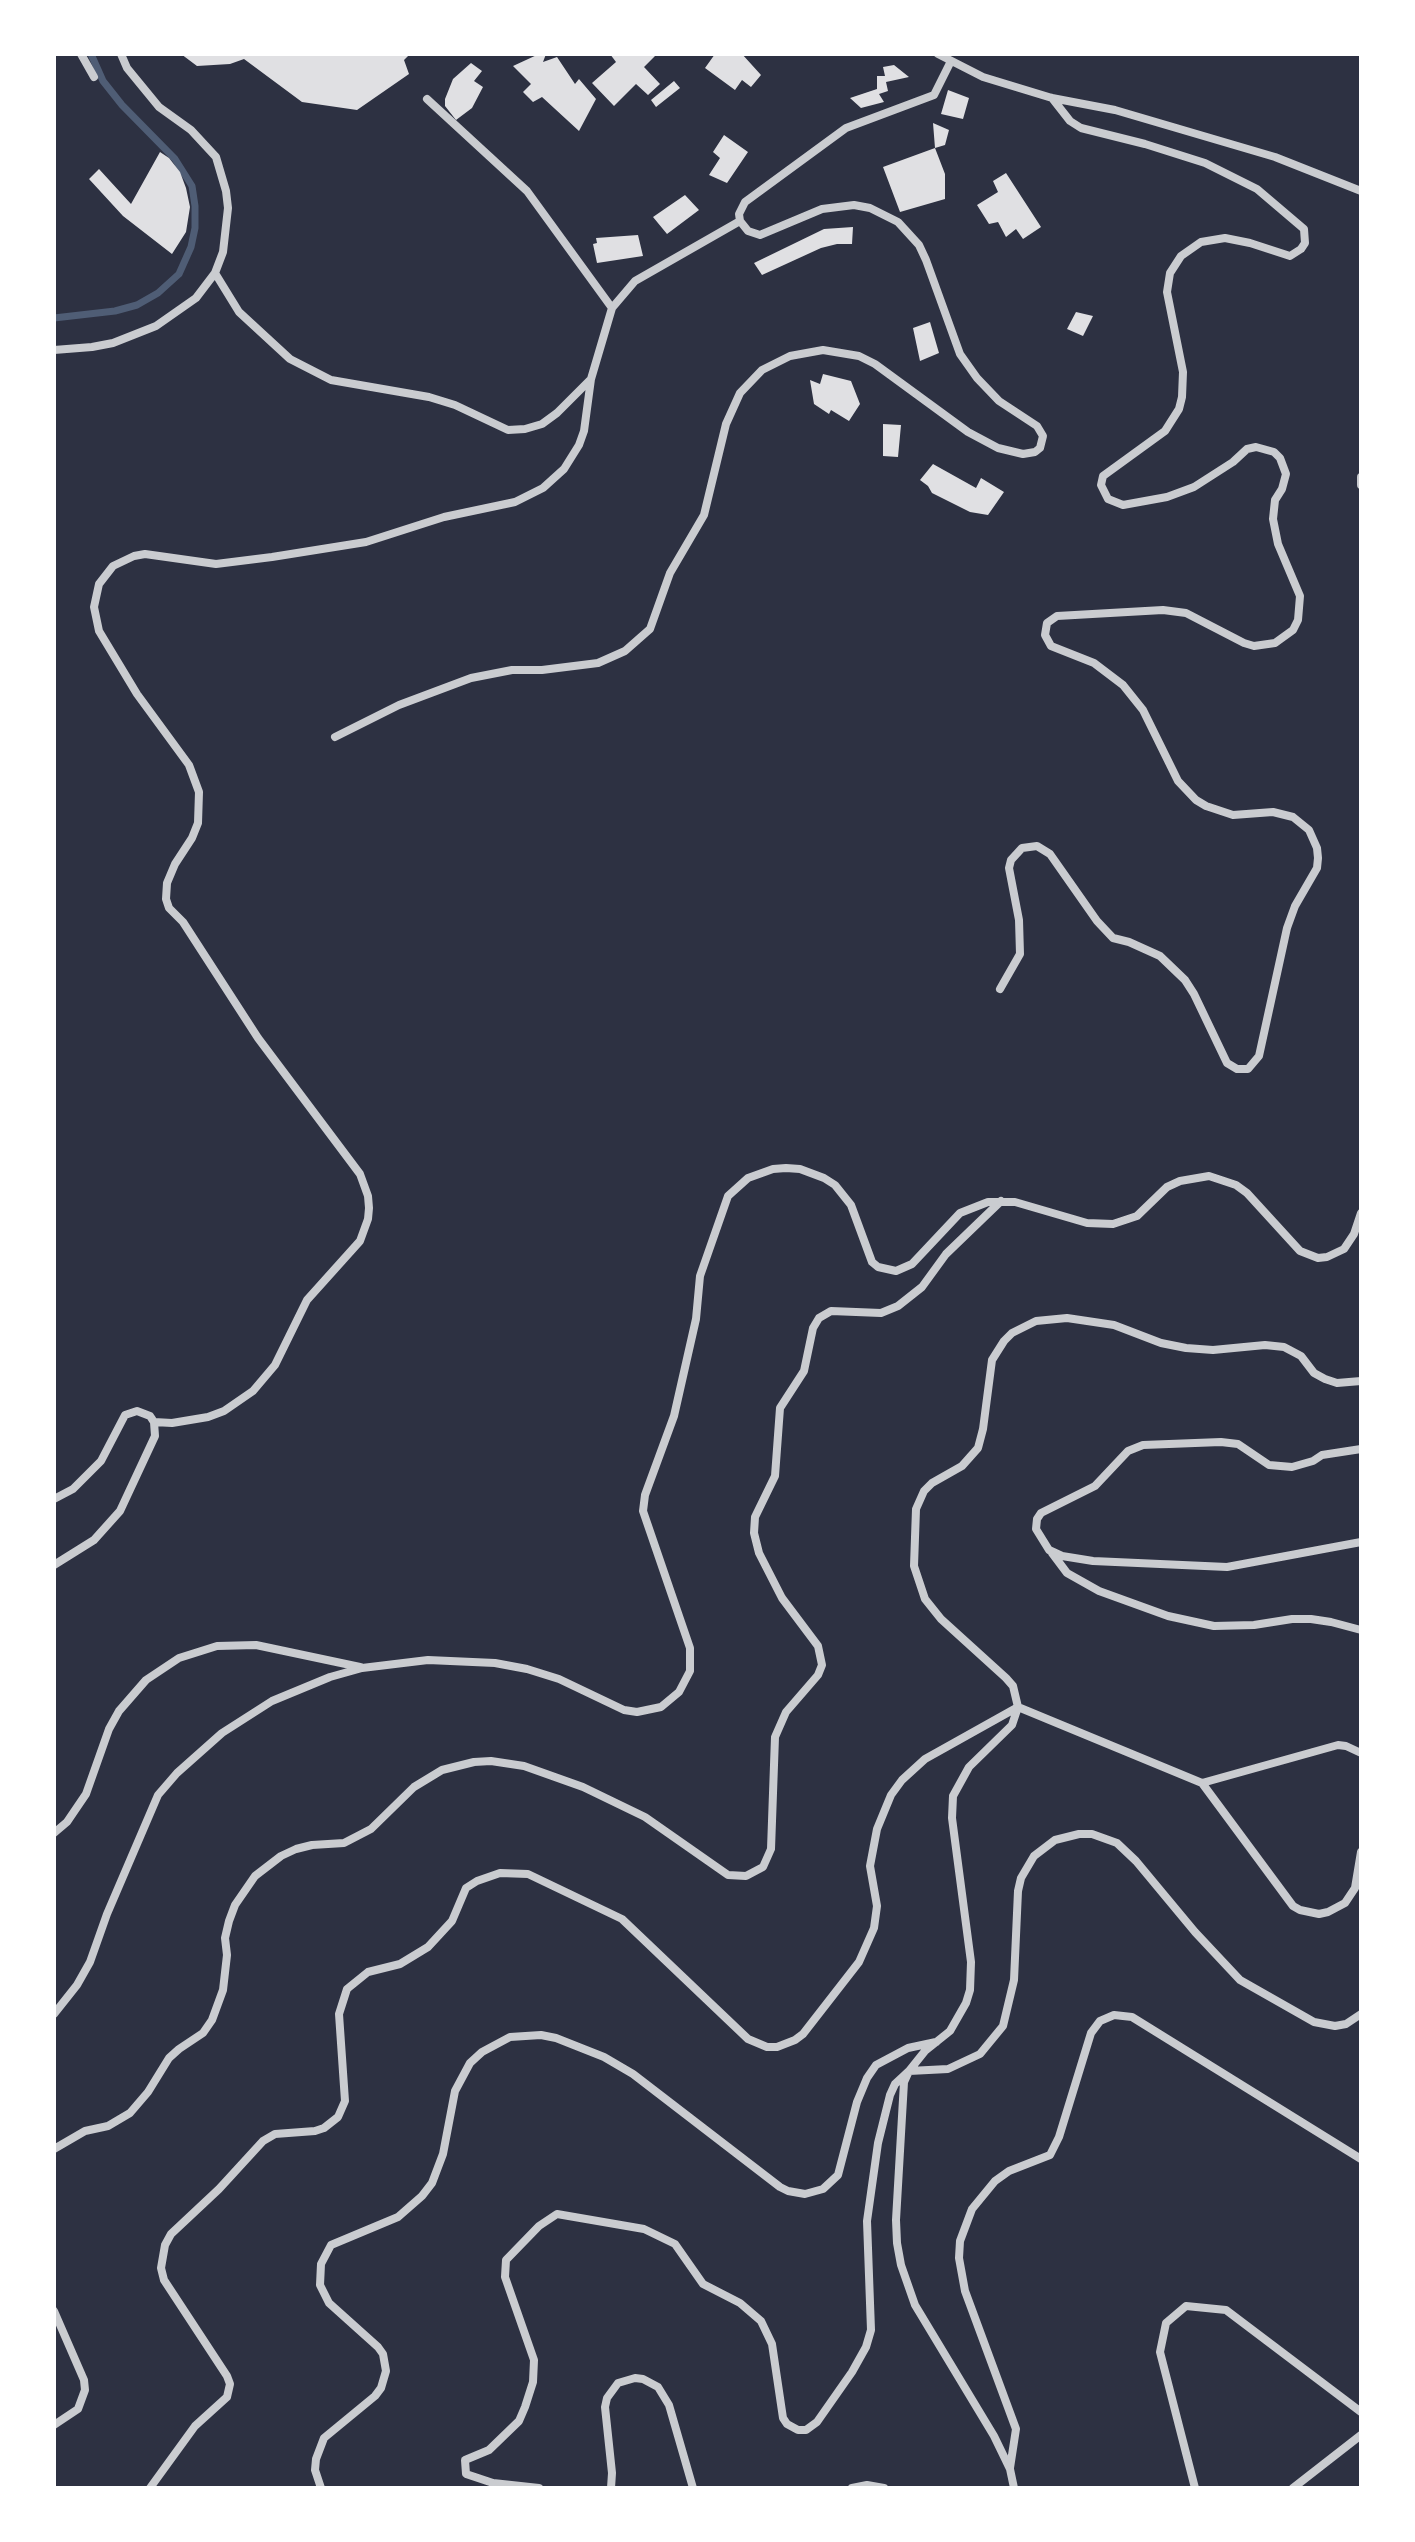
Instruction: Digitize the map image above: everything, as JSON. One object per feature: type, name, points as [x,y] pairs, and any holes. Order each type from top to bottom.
[{"type":"street","points":[[81,54],[94,77]]},
{"type":"street","points":[[54,350],[113,343],[156,326],[196,298],[215,273],[225,241],[228,208],[216,157],[191,130],[159,107],[127,68],[121,54]]},
{"type":"street","points":[[938,54],[983,77],[1052,98],[1115,110],[1275,157],[1361,191]]},
{"type":"street","points":[[335,737],[399,705],[471,678],[512,670],[542,670],[598,663],[625,651],[650,629],[670,573],[704,515],[726,424],[740,393],[762,370],[790,356],[823,350],[859,356],[875,364],[968,432],[998,448],[1023,454],[1040,448],[1043,436],[1037,426],[999,401],[960,354],[919,245],[898,222],[870,208],[854,205],[822,209],[760,235],[748,231],[740,221],[739,214],[745,202],[846,128],[934,95],[951,61]]},
{"type":"street","points":[[1000,989],[1020,954],[1019,920],[1009,868],[1011,860],[1022,848],[1037,846],[1050,854],[1097,921],[1113,938],[1145,948],[1160,956],[1179,973],[1194,994],[1227,1063],[1237,1069],[1248,1069],[1259,1056],[1287,928],[1295,906],[1317,868],[1318,858],[1309,830],[1293,817],[1273,812],[1233,815],[1196,800],[1178,781],[1143,710],[1123,685],[1094,663],[1051,646],[1044,629],[1057,616],[1163,610],[1186,613],[1254,646],[1275,643],[1293,630],[1298,620],[1300,596],[1278,544],[1273,519],[1275,500],[1286,474],[1284,465],[1274,452],[1256,447],[1247,449],[1233,462],[1194,487],[1167,497],[1123,505],[1108,499],[1101,485],[1103,476],[1165,431],[1179,409],[1183,372],[1167,292],[1170,273],[1181,256],[1201,242],[1225,238],[1290,256],[1305,243],[1304,229],[1257,189],[1205,163],[1081,128],[1070,121],[1052,98]]},
{"type":"street","points":[[427,99],[527,191],[612,308]]},
{"type":"street","points":[[1348,185],[1361,198]]},
{"type":"street","points":[[154,1422],[172,1423],[208,1417],[224,1411],[253,1391],[275,1365],[307,1300],[360,1241],[369,1208],[360,1174],[267,1050],[183,922],[169,908],[165,891],[167,883],[198,823],[199,792],[189,765],[137,694],[99,631],[94,607],[99,584],[113,566],[134,556],[145,554],[216,564],[272,557],[366,542],[444,517],[529,496],[555,479],[573,457],[584,431],[591,379],[612,308],[635,281],[740,221]]},
{"type":"street","points":[[215,273],[239,312],[290,359],[331,380],[429,397],[455,405],[508,430],[542,424],[591,379]]},
{"type":"street","points":[[1361,477],[1361,485]]},
{"type":"street","points":[[54,2014],[77,1985],[90,1962],[158,1795],[177,1773],[222,1733],[272,1701],[319,1681],[362,1668],[428,1660],[495,1663],[559,1679],[624,1710],[649,1710],[671,1701],[686,1682],[690,1648],[643,1511],[645,1495],[674,1416],[696,1319],[700,1276],[728,1196],[748,1178],[786,1168],[812,1172],[835,1185],[851,1205],[872,1262],[878,1267],[896,1271],[912,1264],[960,1213],[988,1202],[1015,1202],[1087,1223],[1113,1224],[1137,1216],[1167,1187],[1180,1181],[1209,1176],[1236,1185],[1247,1193],[1300,1251],[1318,1258],[1344,1249],[1354,1234],[1361,1213]]},
{"type":"street","points":[[54,2149],[85,2131],[108,2126],[130,2113],[148,2092],[169,2058],[203,2033],[212,2020],[223,1990],[227,1964],[225,1938],[229,1921],[235,1905],[255,1876],[274,1860],[296,1849],[344,1843],[371,1829],[414,1787],[442,1770],[483,1761],[524,1766],[583,1787],[645,1817],[728,1875],[746,1876],[763,1867],[771,1849],[775,1737],[786,1712],[818,1675],[822,1665],[818,1646],[782,1598],[759,1553],[754,1533],[755,1517],[775,1476],[780,1408],[804,1371],[813,1328],[819,1318],[831,1311],[881,1313],[898,1306],[922,1287],[954,1245],[1001,1201]]},
{"type":"street","points":[[539,2488],[493,2483],[466,2474],[465,2460],[489,2450],[519,2421],[533,2382],[534,2360],[505,2277],[506,2260],[539,2226],[557,2214],[644,2229],[666,2237],[683,2252],[703,2284],[740,2303],[761,2321],[772,2344],[783,2418],[798,2430],[812,2427],[866,2347],[871,2330],[867,2221],[878,2143],[890,2095],[895,2084],[959,2017],[966,2003],[971,1976],[952,1818],[953,1796],[969,1767],[1012,1725],[1018,1707],[1013,1686],[932,1610],[919,1588],[914,1566],[914,1519],[919,1500],[932,1483],[962,1466],[978,1448],[992,1360],[1012,1333],[1036,1321],[1067,1318],[1114,1325],[1161,1343],[1186,1348],[1226,1350],[1284,1347],[1301,1356],[1314,1373],[1325,1379],[1337,1383],[1361,1381]]},
{"type":"street","points":[[54,1499],[73,1489],[101,1461],[125,1415],[137,1411],[150,1416],[154,1422],[155,1436],[120,1511],[94,1540],[54,1565]]},
{"type":"street","points":[[1361,1449],[1322,1455],[1292,1467],[1269,1465],[1238,1444],[1151,1444],[1135,1447],[1095,1486],[1041,1513],[1036,1529],[1067,1573],[1099,1591],[1168,1616],[1214,1626],[1311,1619],[1361,1630]]},
{"type":"street","points":[[1049,1550],[1062,1556],[1093,1561],[1227,1567],[1361,1542]]},
{"type":"street","points":[[54,1833],[67,1822],[86,1794],[109,1729],[119,1711],[146,1680],[179,1658],[217,1646],[256,1645],[362,1668]]},
{"type":"street","points":[[1018,1707],[1202,1783],[1293,1906],[1300,1910],[1328,1912],[1345,1903],[1355,1888],[1361,1852]]},
{"type":"street","points":[[150,2488],[195,2426],[223,2402],[229,2390],[227,2376],[164,2280],[161,2268],[165,2245],[179,2226],[219,2189],[263,2141],[275,2134],[315,2131],[338,2117],[345,2101],[340,2005],[353,1981],[368,1972],[400,1964],[428,1947],[452,1921],[466,1888],[477,1881],[500,1873],[528,1874],[622,1919],[748,2039],[767,2047],[786,2044],[803,2034],[859,1962],[874,1928],[877,1906],[870,1866],[877,1829],[891,1795],[925,1759],[1018,1707]]},
{"type":"street","points":[[1202,1783],[1338,1745],[1361,1753]]},
{"type":"street","points":[[909,2071],[948,2069],[980,2054],[1003,2026],[1014,1980],[1021,1878],[1026,1866],[1043,1847],[1055,1840],[1079,1834],[1105,1838],[1127,1851],[1240,1980],[1324,2025],[1346,2024],[1361,2014]]},
{"type":"street","points":[[1010,2469],[1016,2429],[965,2291],[960,2241],[972,2209],[995,2181],[1009,2171],[1050,2155],[1059,2137],[1091,2033],[1100,2021],[1114,2015],[1132,2017],[1361,2159]]},
{"type":"street","points":[[321,2488],[315,2470],[324,2438],[375,2396],[386,2371],[383,2354],[378,2347],[329,2303],[320,2285],[321,2264],[331,2245],[398,2217],[432,2183],[443,2154],[455,2091],[470,2063],[482,2052],[510,2037],[541,2035],[604,2057],[633,2074],[780,2187],[805,2194],[823,2189],[838,2175],[857,2102],[876,2065],[908,2048],[938,2042]]},
{"type":"street","points":[[909,2071],[904,2082],[896,2220],[901,2265],[925,2324],[994,2436],[1010,2469],[1014,2488]]},
{"type":"street","points":[[1195,2488],[1160,2352],[1166,2323],[1186,2306],[1226,2310],[1361,2412]]},
{"type":"street","points":[[54,2311],[84,2380],[85,2390],[78,2409],[54,2425]]},
{"type":"street","points":[[611,2488],[605,2407],[607,2398],[618,2383],[635,2378],[658,2387],[669,2405],[693,2488]]},
{"type":"street","points":[[1293,2488],[1361,2435]]},
{"type":"street","points":[[852,2488],[867,2485],[884,2488]]},
{"type":"building","points":[[181,54],[410,54],[404,60],[409,74],[357,110],[302,102],[244,59],[230,64],[197,66]]},
{"type":"building","points":[[546,54],[543,62],[557,57],[575,84],[579,79],[596,99],[579,131],[542,97],[533,102],[523,92],[531,84],[513,66]]},
{"type":"building","points":[[610,54],[653,54],[655,56],[644,67],[660,84],[648,95],[636,84],[614,106],[592,83],[616,62]]},
{"type":"building","points":[[715,54],[742,54],[761,75],[751,87],[742,80],[735,90],[705,68]]},
{"type":"building","points":[[471,63],[482,71],[474,81],[483,87],[472,108],[456,120],[445,106],[445,99],[453,79]]},
{"type":"building","points":[[894,65],[909,77],[886,82],[888,91],[879,94],[884,102],[861,108],[850,98],[877,89],[877,76],[885,76],[883,67]]},
{"type":"building","points":[[674,81],[680,88],[656,107],[651,100]]},
{"type":"building","points":[[948,90],[969,98],[963,119],[941,114]]},
{"type":"building","points":[[933,123],[949,130],[945,145],[935,148]]},
{"type":"building","points":[[724,135],[748,152],[727,183],[709,175],[720,158],[713,152]]},
{"type":"building","points":[[935,148],[945,174],[945,199],[900,212],[883,167]]},
{"type":"building","points":[[160,152],[180,172],[190,207],[186,232],[172,254],[123,216],[89,179],[99,169],[131,204]]},
{"type":"building","points":[[1006,173],[1041,227],[1023,239],[1016,229],[1006,237],[998,222],[989,224],[977,205],[998,192],[993,181]]},
{"type":"building","points":[[685,195],[699,210],[667,234],[653,217]]},
{"type":"building","points":[[853,227],[852,244],[821,248],[762,275],[754,263],[824,229]]},
{"type":"building","points":[[638,235],[643,256],[597,263],[593,244],[597,243],[596,238]]},
{"type":"building","points":[[1076,312],[1093,316],[1083,336],[1067,329]]},
{"type":"building","points":[[930,322],[939,353],[920,361],[913,328]]},
{"type":"building","points":[[823,374],[851,381],[860,404],[849,421],[831,410],[829,414],[814,404],[810,380],[820,384]]},
{"type":"building","points":[[883,424],[901,425],[898,457],[883,456]]},
{"type":"building","points":[[933,464],[976,488],[981,478],[1004,492],[988,515],[970,512],[932,493],[920,480]]},
{"type":"waterway","points":[[54,318],[115,311],[137,305],[158,293],[179,274],[191,247],[195,228],[192,186],[175,159],[103,81],[91,54]]}]
